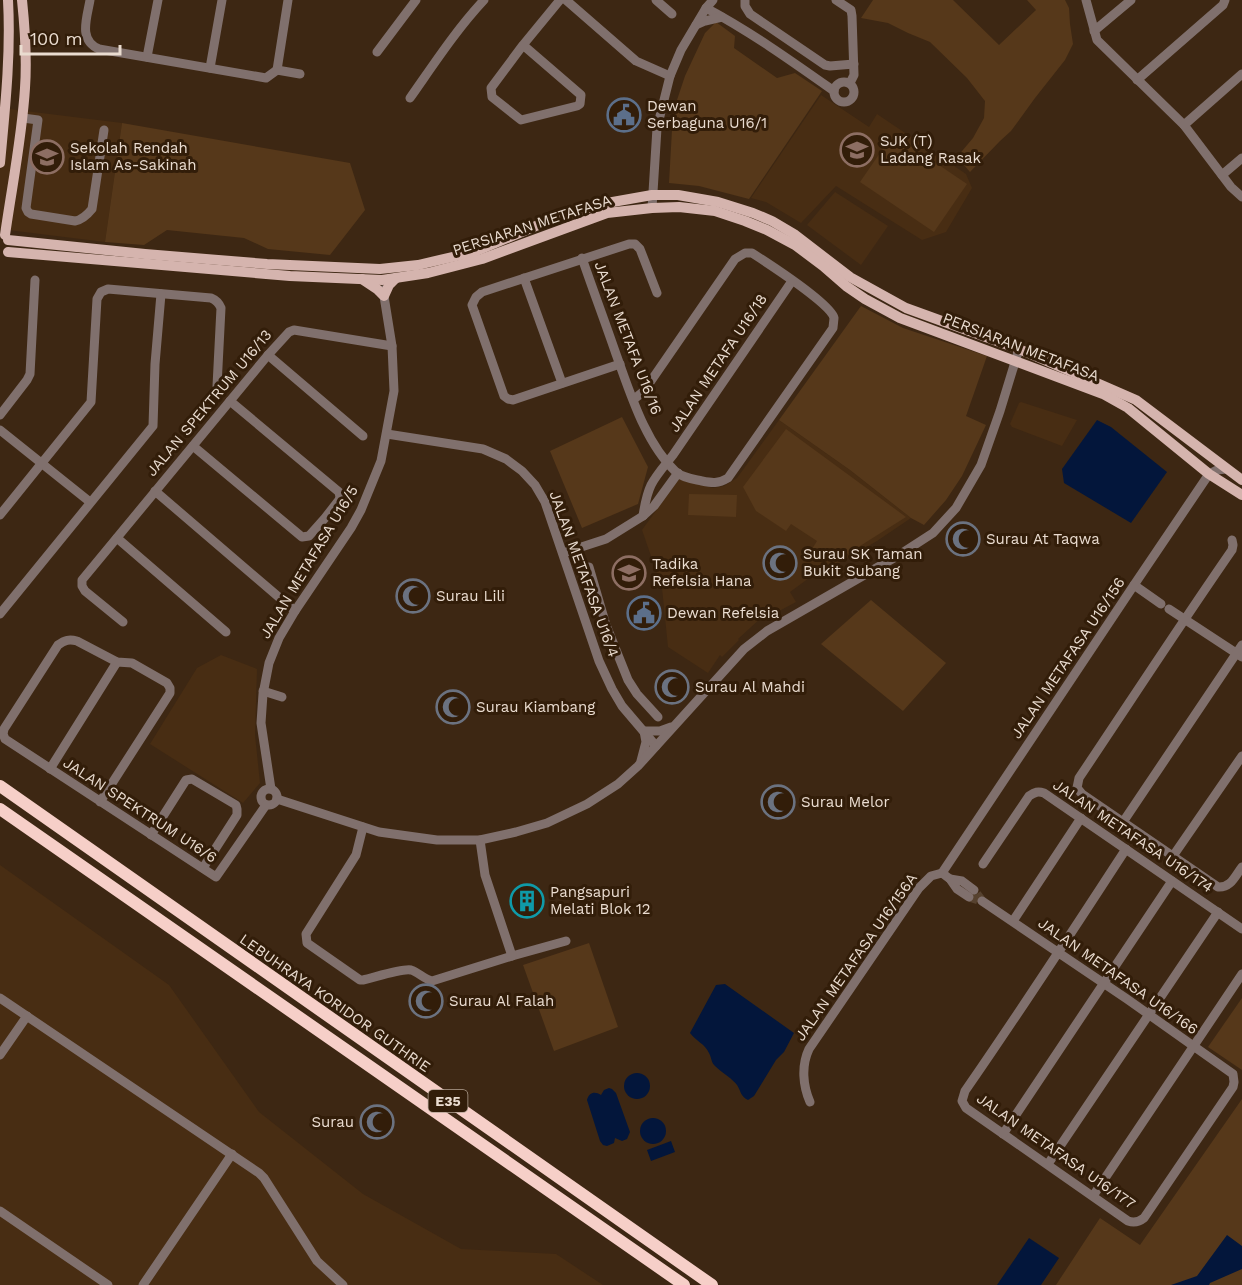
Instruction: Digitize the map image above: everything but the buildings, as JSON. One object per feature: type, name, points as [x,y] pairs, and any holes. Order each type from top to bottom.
[{"type":"highway","name":"LEBUHRAYA KORIDOR GUTHRIE","points":[[0,786],[712,1285]]},
{"type":"highway","name":"E35","points":[[0,809],[684,1285]]},
{"type":"main road","points":[[0,163],[2,115],[8,79],[8,0]]},
{"type":"main road","points":[[4,256],[9,248],[4,236],[23,118],[25,85],[22,0]]},
{"type":"main road","name":"PERSIARAN METAFASA","points":[[4,236],[145,254],[267,264],[380,269],[418,265],[474,252],[562,215],[607,203],[652,195],[678,195],[718,202],[772,221],[794,234],[850,277],[906,309],[1019,349],[1136,400],[1242,480]]},
{"type":"main road","name":"PERSIARAN METAFASA","points":[[4,256],[290,276],[382,280],[428,273],[482,260],[607,213],[679,207],[715,212],[767,230],[795,245],[846,286],[900,318],[1103,394],[1128,408],[1209,474],[1242,495]]},
{"type":"main road","points":[[367,268],[375,271],[382,280]]},
{"type":"main road","points":[[362,279],[384,296],[389,285],[396,278]]},
{"type":"street","points":[[90,0],[85,35],[89,43],[99,49],[266,78],[277,70],[288,0]]},
{"type":"street","points":[[147,57],[158,0]]},
{"type":"street","points":[[210,68],[222,0]]},
{"type":"street","points":[[377,52],[416,0]]},
{"type":"street","points":[[410,98],[459,29],[484,0]]},
{"type":"street","points":[[523,45],[581,95],[580,104],[520,120],[492,97],[491,88],[523,45],[560,0]]},
{"type":"street","points":[[566,0],[636,61],[670,76]]},
{"type":"street","points":[[656,0],[672,14]]},
{"type":"street","points":[[719,0],[724,18]]},
{"type":"street","points":[[745,0],[745,6],[750,14],[825,65],[854,64]]},
{"type":"street","points":[[836,0],[850,10],[852,16],[854,75],[850,83]]},
{"type":"street","points":[[1086,0],[1096,40],[1184,125],[1230,187],[1242,197]]},
{"type":"street","points":[[1094,31],[1131,0]]},
{"type":"street","points":[[1137,80],[1223,5],[1225,0]]},
{"type":"street","points":[[652,208],[657,128],[670,76],[681,50],[710,4],[724,18],[834,91],[840,101],[849,101],[854,94],[854,88],[850,83],[844,82],[838,84],[834,91]]},
{"type":"street","points":[[696,25],[724,18]]},
{"type":"street","points":[[277,70],[300,74]]},
{"type":"street","points":[[1184,125],[1242,74]]},
{"type":"street","points":[[23,118],[38,120],[26,208],[28,212],[75,221],[92,209],[104,130]]},
{"type":"street","points":[[1222,175],[1242,158]]},
{"type":"street","points":[[620,364],[513,400],[508,399],[504,396],[472,305],[482,292],[629,244],[635,244],[640,249],[657,293]]},
{"type":"street","points":[[633,400],[644,391],[735,259],[745,253],[752,253],[792,281]]},
{"type":"street","name":"JALAN METAFA U16/16","points":[[582,258],[633,400],[656,447],[678,473],[713,483],[728,478],[832,328],[834,319],[830,310],[792,281]]},
{"type":"street","points":[[524,278],[562,383]]},
{"type":"street","points":[[0,415],[30,374],[35,280]]},
{"type":"street","name":"JALAN METAFASA U16/5","points":[[271,789],[261,723],[263,691],[269,663],[279,638],[295,611],[361,510],[381,461],[387,434],[394,391],[392,346],[382,280]]},
{"type":"street","name":"JALAN METAFA U16/18","points":[[653,480],[792,281]]},
{"type":"street","points":[[0,515],[92,402],[97,299],[101,292],[108,289],[211,298],[217,302],[220,308],[217,386]]},
{"type":"street","points":[[0,614],[153,426],[160,294]]},
{"type":"street","name":"JALAN SPEKTRUM U16/13","points":[[123,622],[85,591],[82,580],[289,332],[294,330],[392,346]]},
{"type":"street","points":[[277,799],[379,832],[437,840],[480,840],[516,832],[547,823],[587,804],[618,784],[640,763],[744,650],[767,631],[933,533],[956,507],[981,465],[1019,349]]},
{"type":"street","points":[[268,356],[363,436]]},
{"type":"street","points":[[193,446],[302,537],[309,536],[325,518],[339,500],[339,492],[230,401]]},
{"type":"street","points":[[0,430],[90,502]]},
{"type":"street","name":"JALAN METAFASA U16/4","points":[[387,434],[483,448],[506,459],[535,485],[545,502],[612,689],[622,706],[656,746]]},
{"type":"street","points":[[1209,474],[1212,466],[1211,457]]},
{"type":"street","points":[[1209,474],[1226,469]]},
{"type":"street","points":[[563,553],[606,539],[643,516],[654,506],[678,473]]},
{"type":"street","name":"JALAN METAFASA U16/156","points":[[946,876],[1134,585],[1209,474]]},
{"type":"street","points":[[643,516],[646,496],[653,480],[667,488]]},
{"type":"street","name":"JALAN SPEKTRUM U16/13","points":[[155,491],[295,611]]},
{"type":"street","points":[[117,538],[226,632]]},
{"type":"street","points":[[1232,540],[1232,550],[1079,778],[1077,788],[1082,795],[1218,887],[1230,884],[1242,867]]},
{"type":"street","name":"JALAN METAFASA U16/4","points":[[572,579],[590,571],[606,625],[628,680],[637,694],[658,717]]},
{"type":"street","points":[[1134,585],[1239,655]]},
{"type":"street","points":[[578,598],[597,593]]},
{"type":"street","points":[[589,630],[606,625]]},
{"type":"street","name":"JALAN SPEKTRUM U16/6","points":[[117,662],[77,641],[70,639],[63,641],[58,645],[4,729],[5,739],[216,877],[266,805]]},
{"type":"street","points":[[1123,822],[1239,655],[1242,645]]},
{"type":"street","points":[[50,769],[117,662],[132,663],[167,683],[170,693],[100,802]]},
{"type":"street","points":[[263,691],[282,697]]},
{"type":"street","points":[[622,706],[637,694]]},
{"type":"street","points":[[640,763],[646,742],[644,731],[660,731],[675,725]]},
{"type":"street","points":[[1173,856],[1242,756]]},
{"type":"street","points":[[151,835],[186,780],[192,779],[214,791],[236,805],[237,814],[203,868]]},
{"type":"street","points":[[265,789],[271,789],[276,793],[277,799],[273,804],[266,805],[261,801],[261,794],[265,789]]},
{"type":"street","name":"JALAN METAFASA U16/174","points":[[983,864],[1029,796],[1036,791],[1044,793],[1242,928]]},
{"type":"street","points":[[1012,921],[1081,818]]},
{"type":"street","points":[[363,827],[356,855],[306,934],[307,943],[360,980],[410,970],[432,981],[566,940]]},
{"type":"street","points":[[480,840],[485,875],[512,956]]},
{"type":"street","points":[[1058,953],[1126,849]]},
{"type":"street","name":"JALAN METAFASA U16/156A","points":[[810,1102],[806,1093],[804,1069],[809,1049],[919,888],[931,876],[946,876]]},
{"type":"street","points":[[946,876],[962,881],[971,893]]},
{"type":"street","points":[[1003,1134],[1172,881]]},
{"type":"street","name":"JALAN METAFASA U16/166","points":[[982,901],[1150,1015],[1230,1072],[1234,1078],[1233,1087],[1144,1218],[1136,1222]]},
{"type":"street","points":[[1048,1164],[1218,912]]},
{"type":"street","name":"JALAN METAFASA U16/177","points":[[1058,953],[965,1091],[962,1101],[966,1108],[1128,1221],[1136,1222]]},
{"type":"street","points":[[1093,1196],[1242,974]]},
{"type":"street","points":[[0,998],[232,1154],[264,1178],[317,1261],[343,1285]]},
{"type":"street","points":[[0,1055],[27,1016]]},
{"type":"street","points":[[142,1285],[232,1154]]},
{"type":"street","points":[[0,1211],[108,1285]]},
{"type":"shaded area","points":[[873,0],[953,0],[999,45],[1036,10],[1027,0],[1065,0],[1069,8],[1073,44],[1065,60],[1011,131],[970,172],[957,157],[973,138],[984,118],[985,101],[967,78],[930,42],[888,23],[861,18]]},
{"type":"shaded area","points":[[716,22],[735,36],[734,48],[777,78],[795,73],[822,91],[749,199],[699,186],[669,183],[673,112],[685,76],[705,33]]},
{"type":"shaded area","name":"SJK (T) Ladang Rasak","points":[[821,95],[869,127],[877,114],[966,174],[972,188],[946,232],[922,240],[836,186],[801,223],[766,202],[751,198]]},
{"type":"shaded area","points":[[0,97],[1,108],[122,123],[105,242],[0,229]]},
{"type":"shaded area","points":[[122,123],[350,163],[365,210],[330,255],[268,249],[244,238],[167,230],[144,245],[105,242]]},
{"type":"shaded area","points":[[893,134],[967,184],[934,232],[860,182]]},
{"type":"shaded area","points":[[835,192],[888,226],[861,265],[807,225]]},
{"type":"shaded area","points":[[861,306],[903,328],[987,356],[966,416],[986,425],[962,476],[946,500],[924,525],[911,518],[850,470],[779,420]]},
{"type":"shaded area","points":[[1021,402],[1077,420],[1062,446],[1012,427],[1010,424]]},
{"type":"shaded area","points":[[622,417],[648,467],[638,504],[582,528],[550,451]]},
{"type":"shaded area","points":[[779,420],[850,470],[911,518],[839,563],[828,564],[790,592],[796,602],[766,618],[762,617],[722,657],[720,655],[708,673],[668,647],[662,588],[642,530],[679,479],[713,488],[724,486],[737,478]]},
{"type":"shaded area","points":[[786,429],[906,517],[833,563],[812,549],[817,541],[791,524],[786,531],[756,511],[743,487]]},
{"type":"shaded area","points":[[689,494],[737,495],[736,517],[688,515]]},
{"type":"shaded area","points":[[871,600],[946,663],[903,711],[821,644]]},
{"type":"shaded area","points":[[221,655],[257,669],[255,735],[260,783],[243,803],[150,744],[197,668]]},
{"type":"shaded area","points":[[0,865],[169,985],[259,1112],[363,1194],[461,1249],[556,1254],[603,1285],[0,1285]]},
{"type":"shaded area","points":[[589,943],[618,1027],[554,1051],[523,965]]},
{"type":"shaded area","points":[[1242,998],[1242,1070],[1208,1047]]},
{"type":"shaded area","points":[[1242,1099],[1242,1285],[1056,1285],[1100,1218],[1140,1245]]},
{"type":"water","points":[[1097,420],[1111,427],[1167,472],[1131,523],[1064,483],[1062,469]]},
{"type":"water","points":[[725,984],[794,1033],[754,1096],[748,1100],[735,1083],[714,1065],[707,1050],[690,1033],[716,985]]},
{"type":"water","points":[[637,1073],[646,1077],[650,1086],[646,1095],[637,1099],[628,1095],[624,1086],[628,1077]]},
{"type":"water","points":[[609,1088],[616,1093],[630,1132],[627,1139],[622,1141],[615,1138],[614,1143],[607,1146],[600,1141],[587,1100],[591,1094],[601,1095]]},
{"type":"water","points":[[653,1118],[662,1122],[666,1131],[662,1140],[653,1144],[644,1140],[640,1131],[644,1122]]},
{"type":"water","points":[[671,1141],[675,1152],[651,1161],[647,1150]]},
{"type":"water","points":[[1227,1235],[1242,1246],[1242,1269],[1209,1285],[1171,1285],[1197,1276]]},
{"type":"water","points":[[1029,1238],[1059,1258],[1041,1285],[997,1285]]},
{"type":"tunnel","points":[[969,897],[982,901],[974,890]]},
{"type":"place","name":"Dewan Serbaguna U16/1","points":[[624,115]]},
{"type":"place","name":"SJK (T) Ladang Rasak","points":[[857,150]]},
{"type":"place","name":"Sekolah Rendah Islam As-Sakinah","points":[[47,157]]},
{"type":"place","name":"Surau At Taqwa","points":[[963,539]]},
{"type":"place","name":"Surau SK Taman Bukit Subang","points":[[780,563]]},
{"type":"place","name":"Tadika Refelsia Hana","points":[[629,573]]},
{"type":"place","name":"Surau Lili","points":[[413,596]]},
{"type":"place","name":"Dewan Refelsia","points":[[644,613]]},
{"type":"place","name":"Surau Al Mahdi","points":[[672,687]]},
{"type":"place","name":"Surau Kiambang","points":[[453,707]]},
{"type":"place","name":"Surau Melor","points":[[778,802]]},
{"type":"place","name":"Pangsapuri Melati Blok 12","points":[[527,901]]},
{"type":"place","name":"Surau Al Falah","points":[[426,1001]]},
{"type":"place","name":"Surau","points":[[377,1122]]}]
